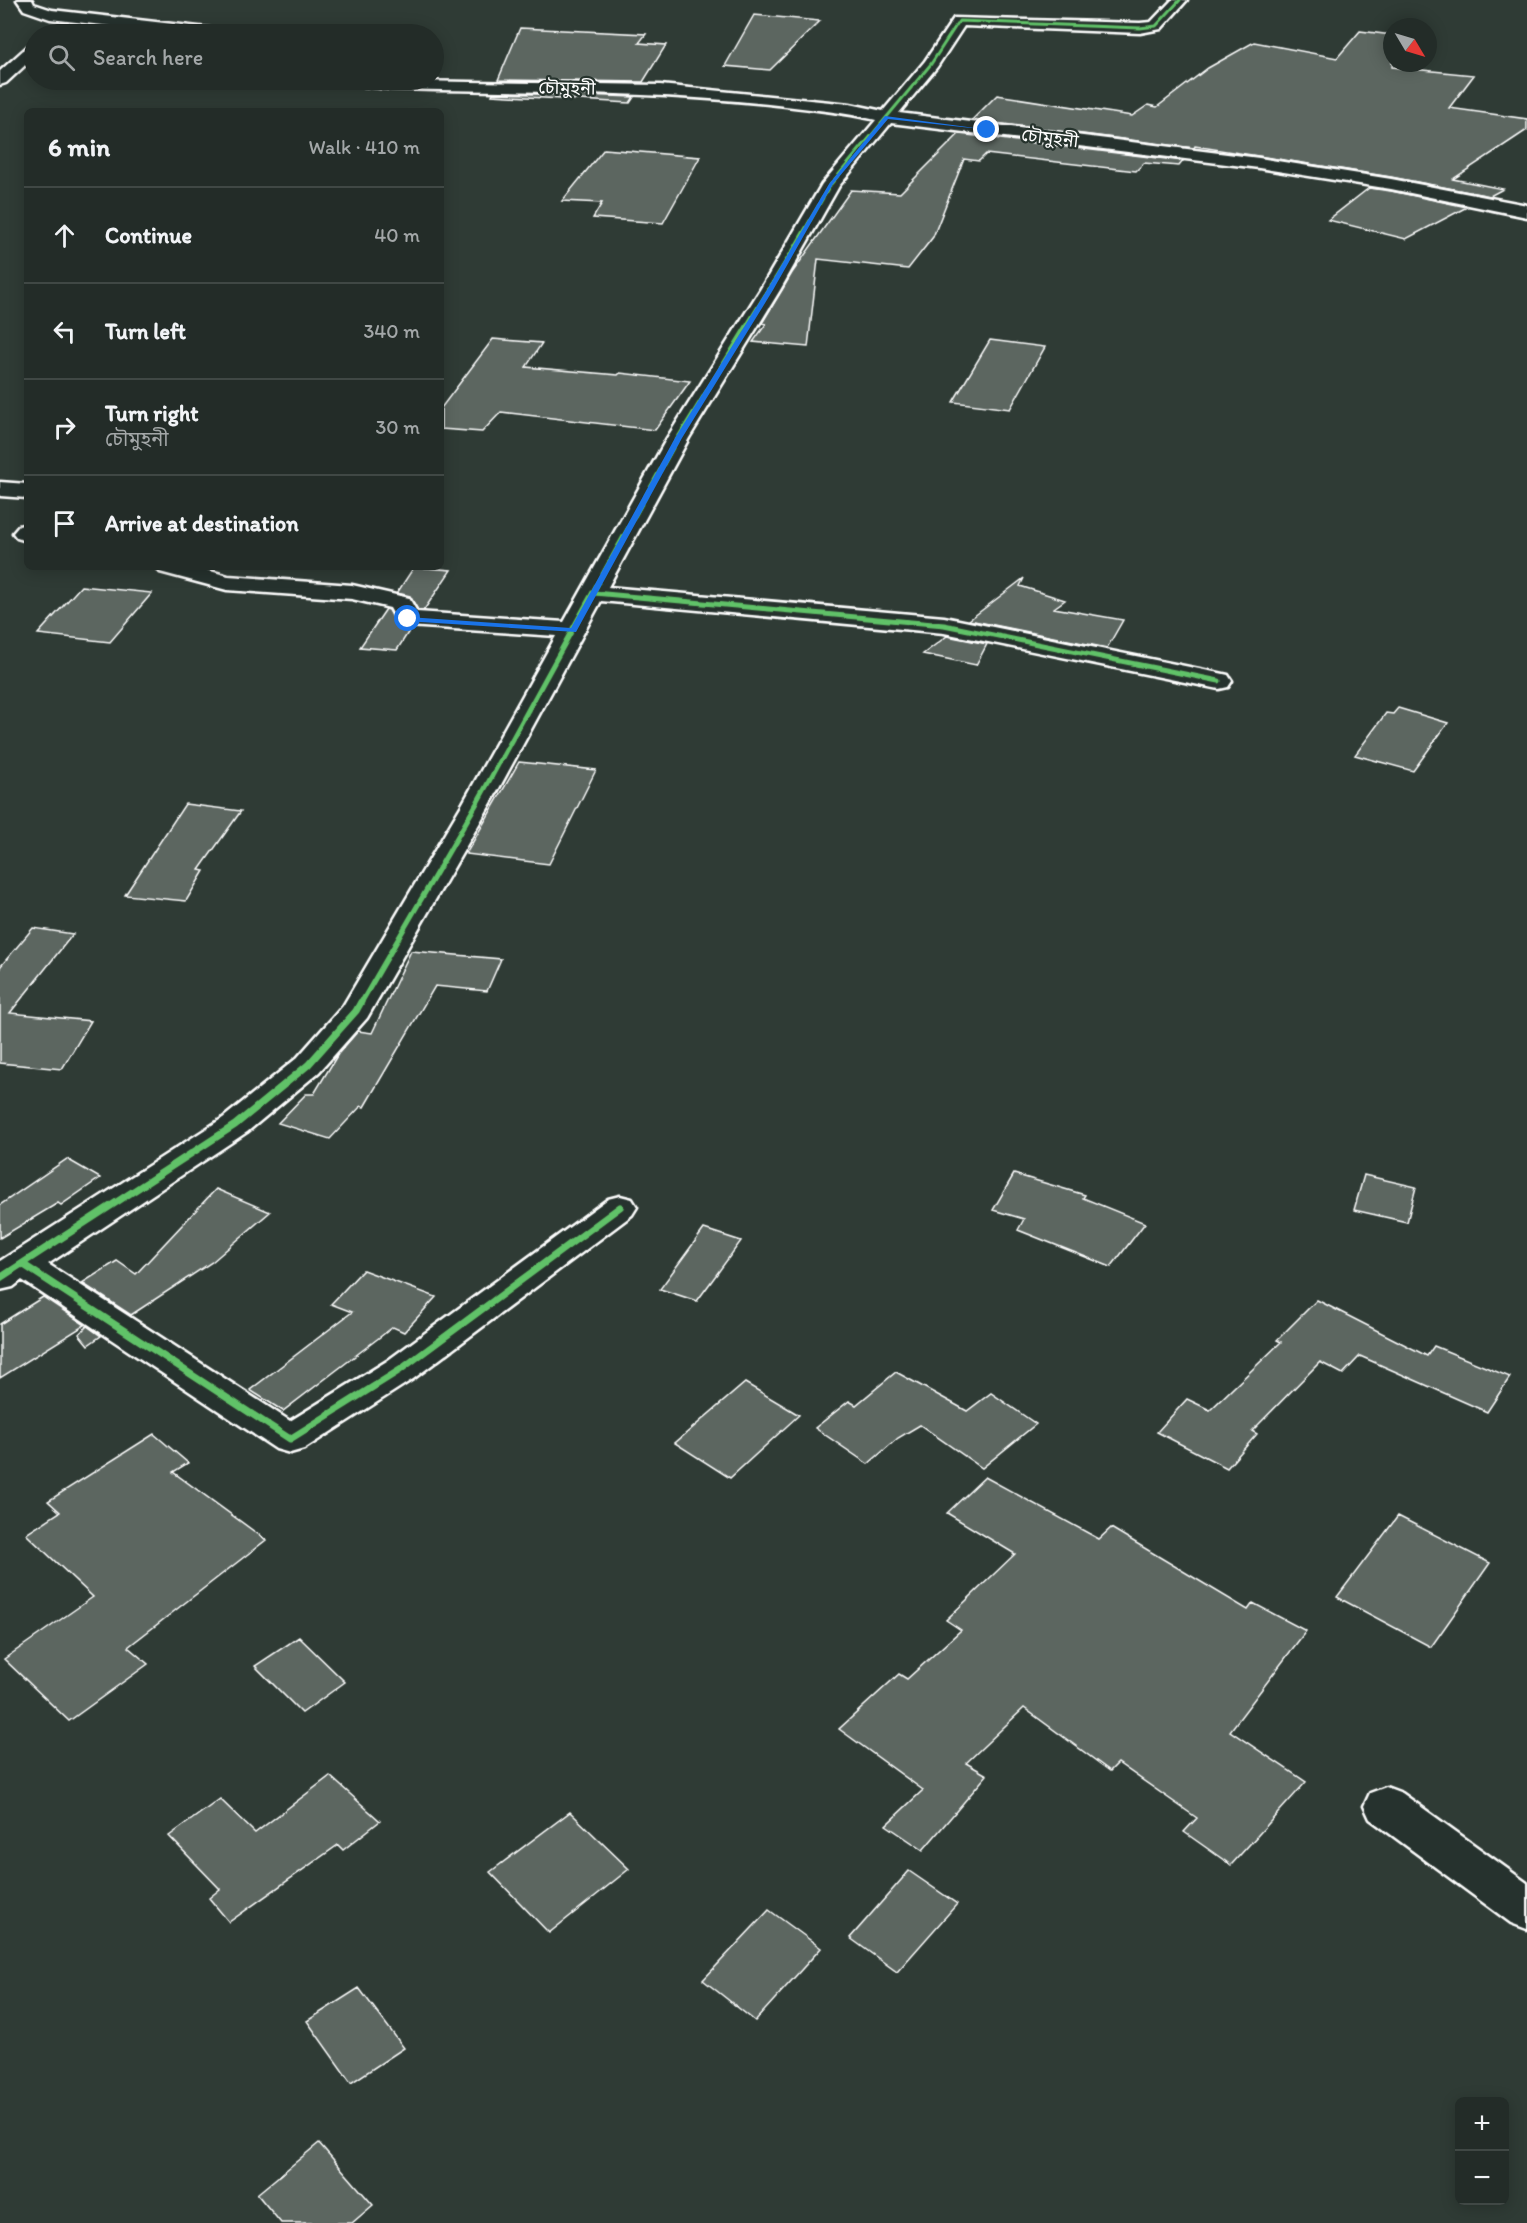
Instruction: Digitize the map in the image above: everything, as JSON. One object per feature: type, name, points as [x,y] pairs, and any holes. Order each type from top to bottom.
[{"type":"street","points":[[24,0],[29,7],[50,14],[135,24]]},
{"type":"street","points":[[620,1207],[400,1370],[290,1439],[12,1271],[235,1125],[308,1065],[357,1011],[477,802],[678,438],[770,290],[831,184],[931,64],[959,21],[1140,28],[1156,26],[1180,0]]},
{"type":"street","points":[[61,24],[70,16]]},
{"type":"street","points":[[0,80],[24,58]]},
{"type":"street","name":"চৌমুহনী","points":[[444,85],[660,90],[850,109],[887,117],[1259,163],[1390,184],[1527,212]]},
{"type":"street","points":[[0,489],[24,491]]},
{"type":"street","points":[[180,570],[227,583],[352,592],[400,603],[408,619],[573,630]]},
{"type":"street","points":[[594,593],[944,625],[1219,681]]},
{"type":"street","points":[[1386,1806],[1527,1909]]},
{"type":"building","points":[[754,15],[820,21],[770,70],[725,66]]},
{"type":"building","points":[[520,28],[646,34],[639,43],[666,45],[643,82],[498,80]]},
{"type":"building","points":[[1360,31],[1383,34],[1383,72],[1437,71],[1474,75],[1449,108],[1527,119],[1527,130],[1453,179],[1503,189],[1490,196],[1391,177],[1195,146],[1194,148],[972,120],[997,95],[1132,116],[1148,105],[1157,107],[1208,68],[1254,42],[1337,58]]},
{"type":"building","points":[[493,93],[634,97],[630,103],[492,95]]},
{"type":"building","points":[[959,134],[1183,161],[1179,166],[1144,163],[1136,171],[986,154],[979,161],[964,159],[933,237],[908,269],[818,259],[808,347],[753,342],[766,324],[762,323],[792,273],[851,190],[900,193]]},
{"type":"building","points":[[604,149],[700,157],[663,223],[593,218],[602,203],[562,201]]},
{"type":"building","points":[[1369,188],[1467,207],[1406,239],[1328,220]]},
{"type":"building","points":[[493,339],[542,343],[526,367],[618,375],[620,373],[690,381],[655,430],[501,412],[482,432],[444,429],[444,404]]},
{"type":"building","points":[[990,340],[1045,347],[1010,409],[953,402]]},
{"type":"building","points":[[412,570],[451,570],[424,610],[418,610],[410,596],[397,593]]},
{"type":"building","points":[[1024,578],[1020,586],[1065,600],[1054,608],[1123,620],[1107,648],[969,620]]},
{"type":"building","points":[[81,586],[152,593],[110,642],[38,634]]},
{"type":"building","points":[[386,609],[389,610],[397,625],[411,628],[397,650],[360,647]]},
{"type":"building","points":[[947,636],[987,644],[976,665],[923,654]]},
{"type":"building","points":[[1398,708],[1448,723],[1413,771],[1355,755],[1386,713],[1393,714]]},
{"type":"building","points":[[519,762],[596,770],[549,864],[466,854]]},
{"type":"building","points":[[185,804],[241,811],[199,870],[204,871],[186,901],[125,895]]},
{"type":"building","points":[[33,928],[73,934],[10,1013],[91,1021],[62,1069],[0,1063],[0,967]]},
{"type":"building","points":[[411,951],[501,959],[487,991],[435,986],[364,1107],[361,1106],[330,1139],[278,1123],[306,1094],[314,1094],[338,1054],[358,1031],[372,1033]]},
{"type":"building","points":[[67,1159],[100,1178],[61,1205],[58,1203],[0,1238],[0,1205]]},
{"type":"building","points":[[1014,1174],[1085,1195],[1083,1198],[1145,1223],[1111,1267],[1018,1230],[1024,1219],[993,1210]]},
{"type":"building","points":[[1364,1175],[1416,1187],[1407,1222],[1354,1210]]},
{"type":"building","points":[[216,1189],[270,1212],[212,1262],[131,1315],[82,1283],[117,1261],[136,1274]]},
{"type":"building","points":[[704,1229],[741,1241],[697,1301],[660,1289]]},
{"type":"building","points":[[363,1270],[436,1297],[404,1332],[393,1327],[283,1411],[250,1390],[352,1312],[331,1304]]},
{"type":"building","points":[[43,1297],[85,1325],[0,1378],[0,1324]]},
{"type":"building","points":[[1317,1300],[1427,1356],[1434,1346],[1510,1377],[1487,1412],[1360,1356],[1343,1374],[1320,1362],[1252,1431],[1257,1434],[1227,1468],[1157,1432],[1187,1399],[1210,1410],[1281,1342],[1277,1340]]},
{"type":"building","points":[[87,1326],[101,1336],[88,1345],[79,1334]]},
{"type":"building","points":[[896,1372],[967,1411],[991,1393],[1036,1424],[982,1468],[920,1425],[898,1438],[868,1464],[815,1428],[849,1401],[856,1405]]},
{"type":"building","points":[[745,1383],[799,1415],[730,1478],[675,1443]]},
{"type":"building","points":[[154,1434],[188,1463],[173,1472],[266,1540],[128,1647],[148,1664],[69,1721],[4,1659],[93,1597],[26,1534],[60,1512],[48,1501]]},
{"type":"building","points":[[985,1477],[1099,1539],[1111,1528],[1248,1610],[1253,1603],[1306,1631],[1230,1731],[1306,1782],[1231,1865],[1184,1832],[1197,1818],[1118,1763],[1110,1771],[1024,1708],[966,1763],[987,1775],[923,1850],[886,1825],[923,1790],[839,1729],[899,1674],[907,1679],[961,1630],[946,1620],[1015,1554],[947,1513]]},
{"type":"building","points":[[1398,1516],[1490,1563],[1431,1647],[1337,1597]]},
{"type":"building","points":[[299,1637],[345,1682],[302,1713],[255,1666]]},
{"type":"building","points":[[330,1776],[380,1821],[343,1850],[338,1845],[229,1922],[209,1898],[220,1889],[169,1836],[220,1799],[255,1833]]},
{"type":"building","points":[[570,1812],[629,1869],[549,1933],[490,1872]]},
{"type":"building","points":[[909,1871],[957,1904],[897,1972],[850,1938]]},
{"type":"building","points":[[769,1910],[821,1948],[755,2021],[703,1980]]},
{"type":"building","points":[[359,1988],[404,2048],[351,2083],[307,2021]]},
{"type":"building","points":[[319,2143],[373,2205],[352,2223],[281,2223],[257,2194]]},
{"type":"cycle path","points":[[0,1278],[235,1125],[308,1065],[356,1011],[477,803],[678,438],[770,290],[831,184],[931,64],[959,21],[1140,28],[1156,26],[1180,0]]},
{"type":"cycle path","points":[[594,593],[944,625],[1219,681]]},
{"type":"cycle path","points":[[24,1265],[290,1439],[400,1370],[620,1207]]},
{"type":"route","points":[[408,619],[573,630],[678,438],[770,290],[831,184],[887,117],[987,130]]}]
